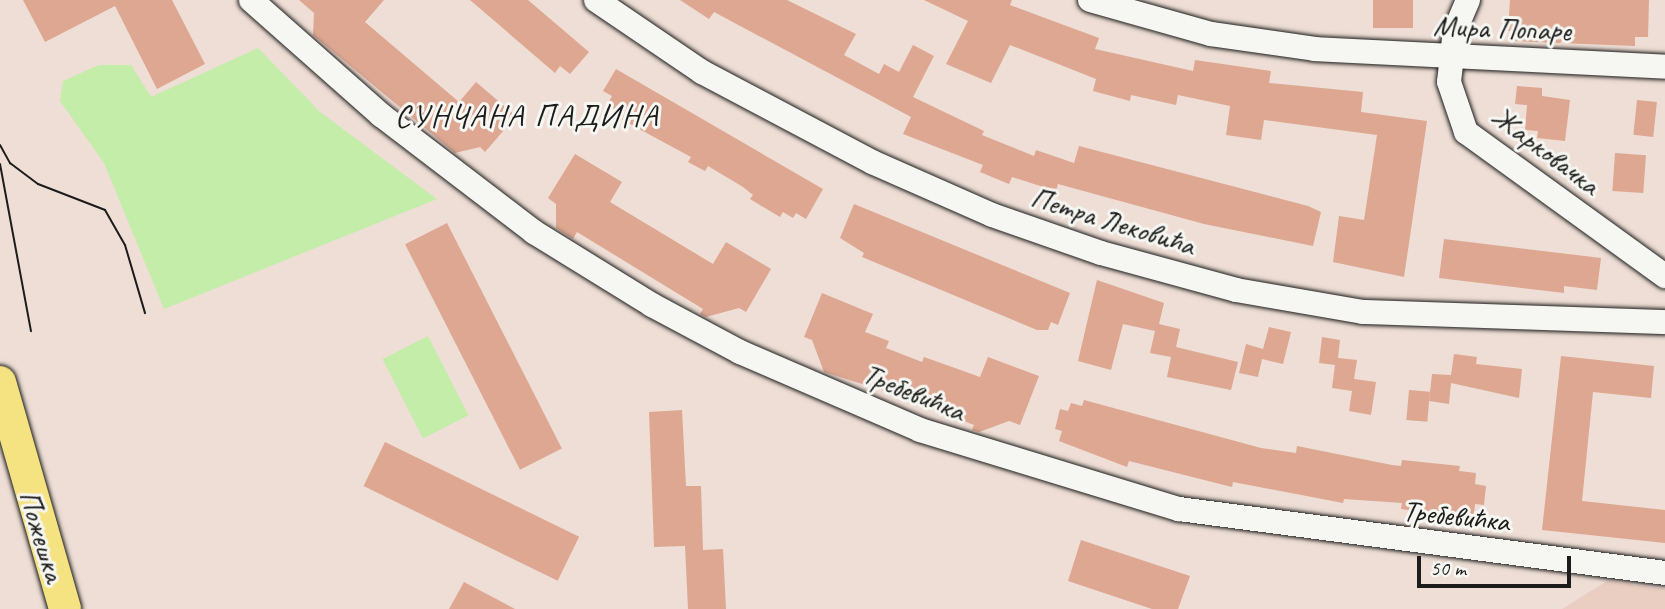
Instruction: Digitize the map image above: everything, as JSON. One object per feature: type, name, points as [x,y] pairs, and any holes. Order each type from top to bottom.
[{"type":"main road","name":"Пожешка","points":[[0,382],[65,609]]},
{"type":"street","name":"Требевићка","points":[[251,0],[380,115],[534,232],[652,306],[740,352],[920,430],[1179,509],[1665,573]]},
{"type":"street","name":"Петра Лековића","points":[[596,0],[702,72],[872,162],[992,215],[1101,253],[1236,290],[1363,312],[1665,322]]},
{"type":"street","name":"Мира Попаре","points":[[1090,0],[1211,34],[1315,49],[1665,67]]},
{"type":"street","name":"Жарковачка","points":[[1468,0],[1451,57],[1452,101],[1472,138],[1665,276]]},
{"type":"shaded area","points":[[1607,581],[1665,589],[1665,609],[1562,609]]},
{"type":"green space","points":[[258,48],[320,112],[437,199],[164,309],[104,163],[60,101],[63,81],[99,65],[131,65],[151,97]]},
{"type":"green space","points":[[428,336],[468,415],[423,438],[383,359]]},
{"type":"building","points":[[23,0],[172,0],[205,64],[157,89],[115,6],[45,42]]},
{"type":"building","points":[[299,0],[384,0],[365,22],[459,102],[476,82],[516,116],[485,152],[480,147],[455,153],[313,35],[314,13]]},
{"type":"building","points":[[470,0],[528,0],[589,52],[570,74],[560,66],[555,73]]},
{"type":"building","points":[[680,0],[787,0],[856,34],[844,55],[879,74],[884,64],[899,72],[913,45],[934,56],[913,97],[984,131],[982,135],[1034,156],[1036,150],[1074,163],[1079,146],[1308,206],[1321,212],[1313,246],[1204,224],[1058,184],[1056,191],[1012,177],[1009,184],[980,172],[983,165],[903,134],[911,117],[714,12],[709,19]]},
{"type":"building","points":[[924,0],[1012,0],[1010,5],[1099,38],[1095,49],[1193,71],[1195,60],[1271,71],[1269,83],[1363,92],[1361,112],[1427,121],[1404,277],[1333,262],[1339,216],[1364,220],[1377,135],[1264,120],[1261,140],[1226,135],[1230,106],[1178,95],[1176,105],[1131,95],[1130,101],[1093,91],[1096,79],[1010,45],[991,83],[946,64],[968,21]]},
{"type":"building","points":[[1373,0],[1413,0],[1413,28],[1373,28]]},
{"type":"building","points":[[1510,0],[1649,0],[1648,37],[1635,37],[1635,46],[1515,41],[1515,30],[1508,31]]},
{"type":"building","points":[[616,69],[823,189],[806,219],[796,213],[793,218],[783,212],[780,217],[750,199],[753,195],[743,187],[708,166],[705,171],[688,162],[691,157],[617,117],[620,112],[607,105],[612,96],[603,91]]},
{"type":"building","points":[[1517,86],[1542,88],[1542,96],[1570,100],[1565,141],[1537,138],[1538,131],[1525,130],[1527,105],[1515,104]]},
{"type":"building","points":[[1637,100],[1657,102],[1653,137],[1633,135]]},
{"type":"building","points":[[1615,153],[1646,155],[1643,193],[1612,191]]},
{"type":"building","points":[[575,154],[622,182],[610,202],[713,264],[726,242],[771,269],[746,312],[739,308],[706,317],[700,314],[703,309],[577,232],[573,239],[556,228],[556,204],[548,198]]},
{"type":"building","points":[[854,204],[1070,293],[1058,325],[1051,322],[1048,330],[1037,330],[862,257],[864,253],[840,238]]},
{"type":"building","points":[[447,223],[562,448],[520,470],[405,244]]},
{"type":"building","points":[[1444,239],[1601,258],[1597,290],[1564,286],[1564,293],[1439,278]]},
{"type":"building","points":[[1097,280],[1164,303],[1159,324],[1180,329],[1176,347],[1238,362],[1231,390],[1167,377],[1171,357],[1150,353],[1155,331],[1123,324],[1111,370],[1078,361]]},
{"type":"building","points":[[822,293],[873,314],[865,332],[889,341],[886,348],[922,362],[924,357],[980,377],[988,357],[1039,376],[1020,425],[1009,421],[979,432],[972,430],[974,425],[897,395],[824,372],[812,340],[804,337]]},
{"type":"building","points":[[1269,327],[1291,332],[1283,364],[1262,359],[1258,377],[1239,373],[1246,344],[1263,349]]},
{"type":"building","points":[[1322,337],[1340,340],[1338,358],[1357,360],[1354,379],[1376,382],[1371,415],[1349,411],[1352,391],[1332,388],[1335,365],[1319,363]]},
{"type":"building","points":[[1454,354],[1477,357],[1476,364],[1522,369],[1519,398],[1451,383],[1449,404],[1429,401],[1432,374],[1451,375]]},
{"type":"building","points":[[1561,356],[1654,366],[1651,398],[1593,392],[1582,501],[1665,510],[1665,543],[1542,530]]},
{"type":"building","points":[[1409,390],[1430,392],[1427,422],[1406,420]]},
{"type":"building","points":[[1084,400],[1261,448],[1296,453],[1297,446],[1401,466],[1402,460],[1460,466],[1459,471],[1476,473],[1475,484],[1486,486],[1484,505],[1475,504],[1474,514],[1455,512],[1455,517],[1401,509],[1402,503],[1344,499],[1343,503],[1233,482],[1232,487],[1129,461],[1127,467],[1059,441],[1062,431],[1055,429],[1060,409],[1068,411],[1071,403],[1082,406]]},
{"type":"building","points":[[682,410],[686,486],[701,486],[703,550],[723,549],[726,609],[688,609],[685,546],[654,547],[649,412]]},
{"type":"building","points":[[385,442],[579,537],[558,581],[364,486]]},
{"type":"building","points":[[1081,540],[1190,576],[1178,609],[1152,609],[1068,581]]},
{"type":"building","points":[[464,582],[515,609],[449,609]]},
{"type":"tram line","points":[[0,145],[10,163],[38,184],[105,210],[125,245],[145,313]]},
{"type":"tram line","points":[[0,164],[31,331]]},
{"type":"district","name":"СУНЧАНА ПАДИНА","points":[[527,116]]}]
